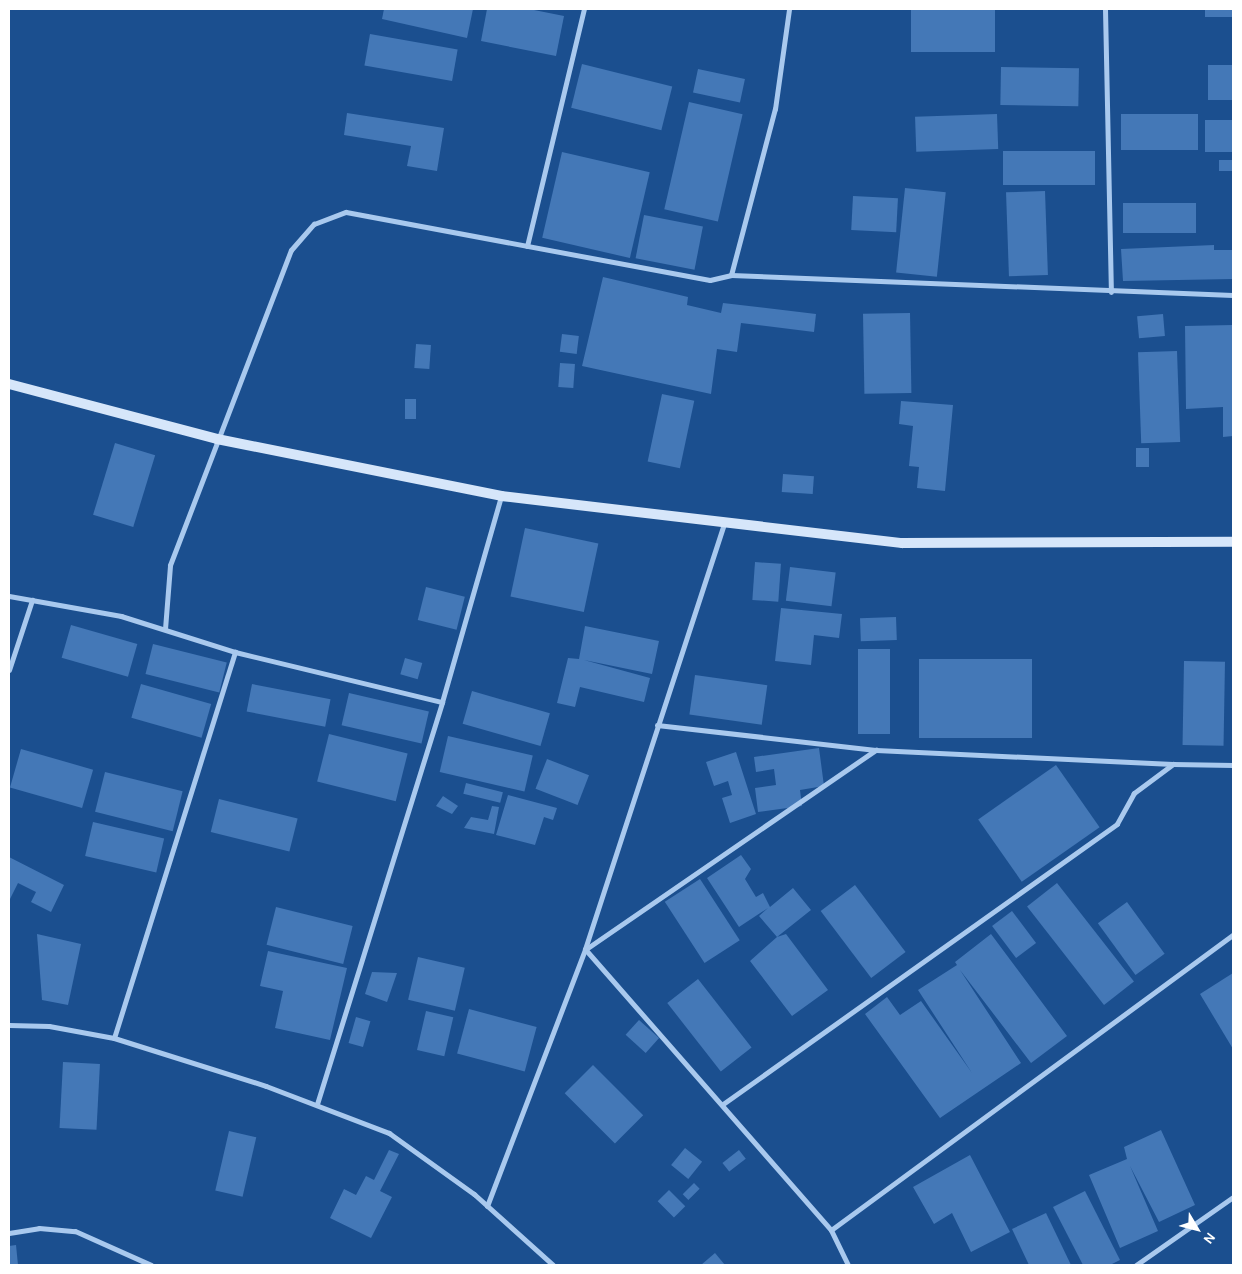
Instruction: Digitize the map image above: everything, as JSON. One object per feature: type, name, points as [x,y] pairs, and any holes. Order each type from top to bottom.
[{"type":"main road","points":[[9,384],[217,439],[501,496],[724,524],[902,543],[1233,542]]},
{"type":"street","points":[[527,246],[584,9]]},
{"type":"street","points":[[731,275],[775,109],[789,9]]},
{"type":"street","points":[[1105,9],[1111,292]]},
{"type":"street","points":[[165,629],[170,565],[291,250],[314,224],[346,212],[710,280],[731,275],[1111,292],[1233,295]]},
{"type":"street","points":[[317,1104],[442,702],[501,496]]},
{"type":"street","points":[[487,1206],[586,949],[657,725],[724,524]]},
{"type":"street","points":[[9,596],[121,616],[235,652],[442,702]]},
{"type":"street","points":[[9,670],[32,600]]},
{"type":"street","points":[[114,1038],[235,652]]},
{"type":"street","points":[[657,725],[876,750],[1173,764],[1233,765]]},
{"type":"street","points":[[586,949],[876,750]]},
{"type":"street","points":[[723,1104],[1117,824],[1134,793],[1173,764]]},
{"type":"street","points":[[831,1230],[1233,935]]},
{"type":"street","points":[[586,949],[831,1230],[848,1265]]},
{"type":"street","points":[[9,1025],[49,1026],[114,1038],[317,1104],[389,1133],[487,1206],[553,1265]]},
{"type":"street","points":[[1136,1265],[1233,1197]]},
{"type":"street","points":[[9,1233],[39,1228],[75,1231],[151,1265]]},
{"type":"building","points":[[384,9],[473,9],[467,38],[382,19]]},
{"type":"building","points":[[487,9],[529,9],[564,16],[556,56],[481,41]]},
{"type":"building","points":[[911,9],[995,9],[995,52],[911,52]]},
{"type":"building","points":[[1205,9],[1233,9],[1233,17],[1205,17]]},
{"type":"building","points":[[370,34],[458,49],[452,81],[364,66]]},
{"type":"building","points":[[582,64],[672,86],[661,130],[571,108]]},
{"type":"building","points":[[1208,65],[1233,65],[1233,100],[1208,100]]},
{"type":"building","points":[[1001,67],[1079,68],[1078,106],[1000,105]]},
{"type":"building","points":[[698,69],[745,79],[740,102],[693,92]]},
{"type":"building","points":[[689,102],[743,114],[718,222],[664,209]]},
{"type":"building","points":[[347,113],[444,128],[437,171],[407,166],[411,146],[344,135]]},
{"type":"building","points":[[997,114],[998,149],[916,152],[915,117]]},
{"type":"building","points":[[1121,114],[1198,114],[1198,150],[1121,150]]},
{"type":"building","points":[[1205,120],[1233,120],[1233,152],[1205,152]]},
{"type":"building","points":[[1003,151],[1095,151],[1095,185],[1003,185]]},
{"type":"building","points":[[562,152],[650,172],[630,258],[542,238]]},
{"type":"building","points":[[1219,160],[1233,160],[1233,171],[1219,171]]},
{"type":"building","points":[[905,188],[946,192],[937,277],[896,273]]},
{"type":"building","points":[[1045,191],[1048,275],[1009,276],[1006,192]]},
{"type":"building","points":[[853,196],[898,198],[896,232],[851,230]]},
{"type":"building","points":[[1123,203],[1196,203],[1196,233],[1123,233]]},
{"type":"building","points":[[644,215],[703,226],[695,270],[636,258]]},
{"type":"building","points":[[1214,245],[1214,250],[1233,250],[1233,279],[1123,281],[1121,249]]},
{"type":"building","points":[[603,277],[688,297],[687,305],[721,313],[723,303],[816,314],[814,332],[741,323],[737,352],[717,349],[711,394],[582,366]]},
{"type":"building","points":[[910,313],[911,393],[864,394],[863,314]]},
{"type":"building","points":[[1163,314],[1165,336],[1139,338],[1137,316]]},
{"type":"building","points":[[1233,325],[1233,436],[1223,437],[1223,407],[1186,409],[1185,326]]},
{"type":"building","points":[[562,334],[579,336],[577,354],[560,352]]},
{"type":"building","points":[[416,344],[431,345],[429,369],[414,368]]},
{"type":"building","points":[[1177,351],[1180,442],[1141,443],[1138,352]]},
{"type":"building","points":[[560,363],[575,364],[573,388],[558,387]]},
{"type":"building","points":[[662,394],[694,401],[680,468],[648,461]]},
{"type":"building","points":[[405,399],[416,399],[416,419],[405,419]]},
{"type":"building","points":[[901,401],[953,405],[945,491],[917,488],[919,467],[909,466],[913,426],[899,424]]},
{"type":"building","points":[[115,443],[155,455],[133,527],[93,515]]},
{"type":"building","points":[[1136,448],[1149,448],[1149,467],[1136,467]]},
{"type":"building","points":[[783,474],[814,476],[813,494],[782,492]]},
{"type":"building","points":[[525,528],[598,544],[584,612],[510,596]]},
{"type":"building","points":[[755,562],[781,564],[778,602],[752,600]]},
{"type":"building","points":[[790,567],[836,573],[832,606],[786,601]]},
{"type":"building","points":[[426,587],[465,597],[457,630],[418,620]]},
{"type":"building","points":[[781,608],[842,614],[839,638],[814,635],[811,665],[775,661]]},
{"type":"building","points":[[896,617],[897,640],[861,641],[860,618]]},
{"type":"building","points":[[71,625],[137,644],[128,677],[62,658]]},
{"type":"building","points":[[585,626],[659,641],[652,674],[584,660],[650,678],[644,702],[580,687],[575,707],[557,703],[568,658],[579,659]]},
{"type":"building","points":[[153,644],[227,662],[219,692],[146,674]]},
{"type":"building","points":[[858,649],[890,649],[890,734],[858,734]]},
{"type":"building","points":[[405,658],[422,663],[418,679],[400,674]]},
{"type":"building","points":[[919,659],[1032,659],[1032,738],[919,738]]},
{"type":"building","points":[[1184,661],[1225,662],[1224,746],[1183,745]]},
{"type":"building","points":[[695,675],[767,685],[762,725],[689,715]]},
{"type":"building","points":[[141,684],[211,704],[202,738],[131,718]]},
{"type":"building","points":[[252,684],[331,699],[325,727],[247,711]]},
{"type":"building","points":[[472,691],[550,713],[540,746],[463,724]]},
{"type":"building","points":[[349,693],[429,711],[421,744],[342,725]]},
{"type":"building","points":[[329,734],[408,754],[396,801],[317,782]]},
{"type":"building","points":[[448,736],[533,756],[524,792],[440,772]]},
{"type":"building","points":[[819,748],[824,786],[800,790],[802,806],[758,812],[755,788],[776,785],[774,769],[756,772],[754,757]]},
{"type":"building","points":[[21,749],[93,770],[82,808],[10,787]]},
{"type":"building","points":[[736,752],[756,814],[730,823],[722,798],[732,795],[728,781],[714,786],[706,762]]},
{"type":"building","points":[[547,759],[589,775],[578,805],[536,789]]},
{"type":"building","points":[[1056,765],[1100,827],[1022,882],[978,819]]},
{"type":"building","points":[[105,772],[183,791],[173,831],[95,812]]},
{"type":"building","points":[[466,783],[503,792],[500,803],[463,794]]},
{"type":"building","points":[[508,795],[557,808],[553,820],[544,817],[535,845],[496,835]]},
{"type":"building","points":[[443,796],[458,806],[452,814],[436,806]]},
{"type":"building","points":[[219,799],[298,819],[289,852],[211,832]]},
{"type":"building","points":[[492,806],[499,807],[494,834],[464,828],[471,817],[488,820]]},
{"type":"building","points":[[93,822],[164,838],[156,873],[85,856]]},
{"type":"building","points":[[741,855],[751,869],[745,879],[756,897],[763,893],[770,907],[793,888],[811,910],[777,937],[759,916],[768,908],[739,927],[707,878]]},
{"type":"building","points":[[9,857],[64,885],[51,912],[31,902],[36,892],[18,883],[9,901]]},
{"type":"building","points":[[700,879],[740,940],[705,963],[665,902]]},
{"type":"building","points":[[1057,883],[1134,982],[1104,1005],[1027,906]]},
{"type":"building","points":[[855,885],[906,952],[871,978],[821,911]]},
{"type":"building","points":[[1127,902],[1165,954],[1135,975],[1098,923]]},
{"type":"building","points":[[276,907],[353,926],[343,964],[267,945]]},
{"type":"building","points":[[1012,911],[1036,943],[1016,958],[992,926]]},
{"type":"building","points":[[37,934],[81,944],[68,1005],[42,1000]]},
{"type":"building","points":[[786,934],[828,990],[792,1016],[750,961],[777,937]]},
{"type":"building","points":[[991,934],[1067,1036],[1031,1063],[960,970],[1021,1063],[940,1118],[865,1014],[887,997],[900,1015],[921,1001],[972,1073],[918,990],[957,965],[955,962]]},
{"type":"building","points":[[268,951],[347,968],[330,1040],[275,1028],[283,991],[260,986]]},
{"type":"building","points":[[418,957],[465,968],[455,1011],[408,1000]]},
{"type":"building","points":[[372,972],[397,973],[387,1002],[365,994]]},
{"type":"building","points":[[1233,973],[1233,1049],[1200,994]]},
{"type":"building","points":[[698,979],[752,1048],[721,1072],[667,1003]]},
{"type":"building","points":[[469,1009],[537,1027],[525,1072],[457,1053]]},
{"type":"building","points":[[426,1011],[453,1017],[444,1056],[417,1050]]},
{"type":"building","points":[[356,1017],[370,1021],[363,1047],[349,1043]]},
{"type":"building","points":[[639,1020],[659,1038],[646,1053],[626,1035]]},
{"type":"building","points":[[63,1062],[100,1064],[96,1130],[60,1128]]},
{"type":"building","points":[[593,1065],[643,1115],[615,1143],[565,1093]]},
{"type":"building","points":[[1161,1130],[1195,1205],[1159,1222],[1130,1166],[1158,1231],[1120,1248],[1089,1175],[1127,1159],[1124,1147]]},
{"type":"building","points":[[229,1131],[256,1137],[243,1197],[215,1190]]},
{"type":"building","points":[[685,1148],[702,1162],[688,1179],[671,1165]]},
{"type":"building","points":[[389,1150],[399,1154],[380,1191],[392,1197],[371,1238],[330,1218],[344,1189],[356,1195],[366,1176],[374,1180]]},
{"type":"building","points":[[739,1150],[746,1159],[729,1172],[722,1163]]},
{"type":"building","points":[[970,1155],[1010,1232],[971,1252],[952,1213],[934,1224],[913,1187]]},
{"type":"building","points":[[694,1183],[700,1189],[688,1200],[683,1194]]},
{"type":"building","points":[[669,1190],[685,1206],[674,1218],[658,1201]]},
{"type":"building","points":[[1085,1191],[1120,1260],[1110,1265],[1083,1265],[1053,1207]]},
{"type":"building","points":[[1046,1213],[1071,1265],[1029,1265],[1012,1229]]},
{"type":"building","points":[[16,1245],[18,1265],[9,1265],[9,1246]]},
{"type":"building","points":[[715,1253],[725,1265],[701,1265]]}]
